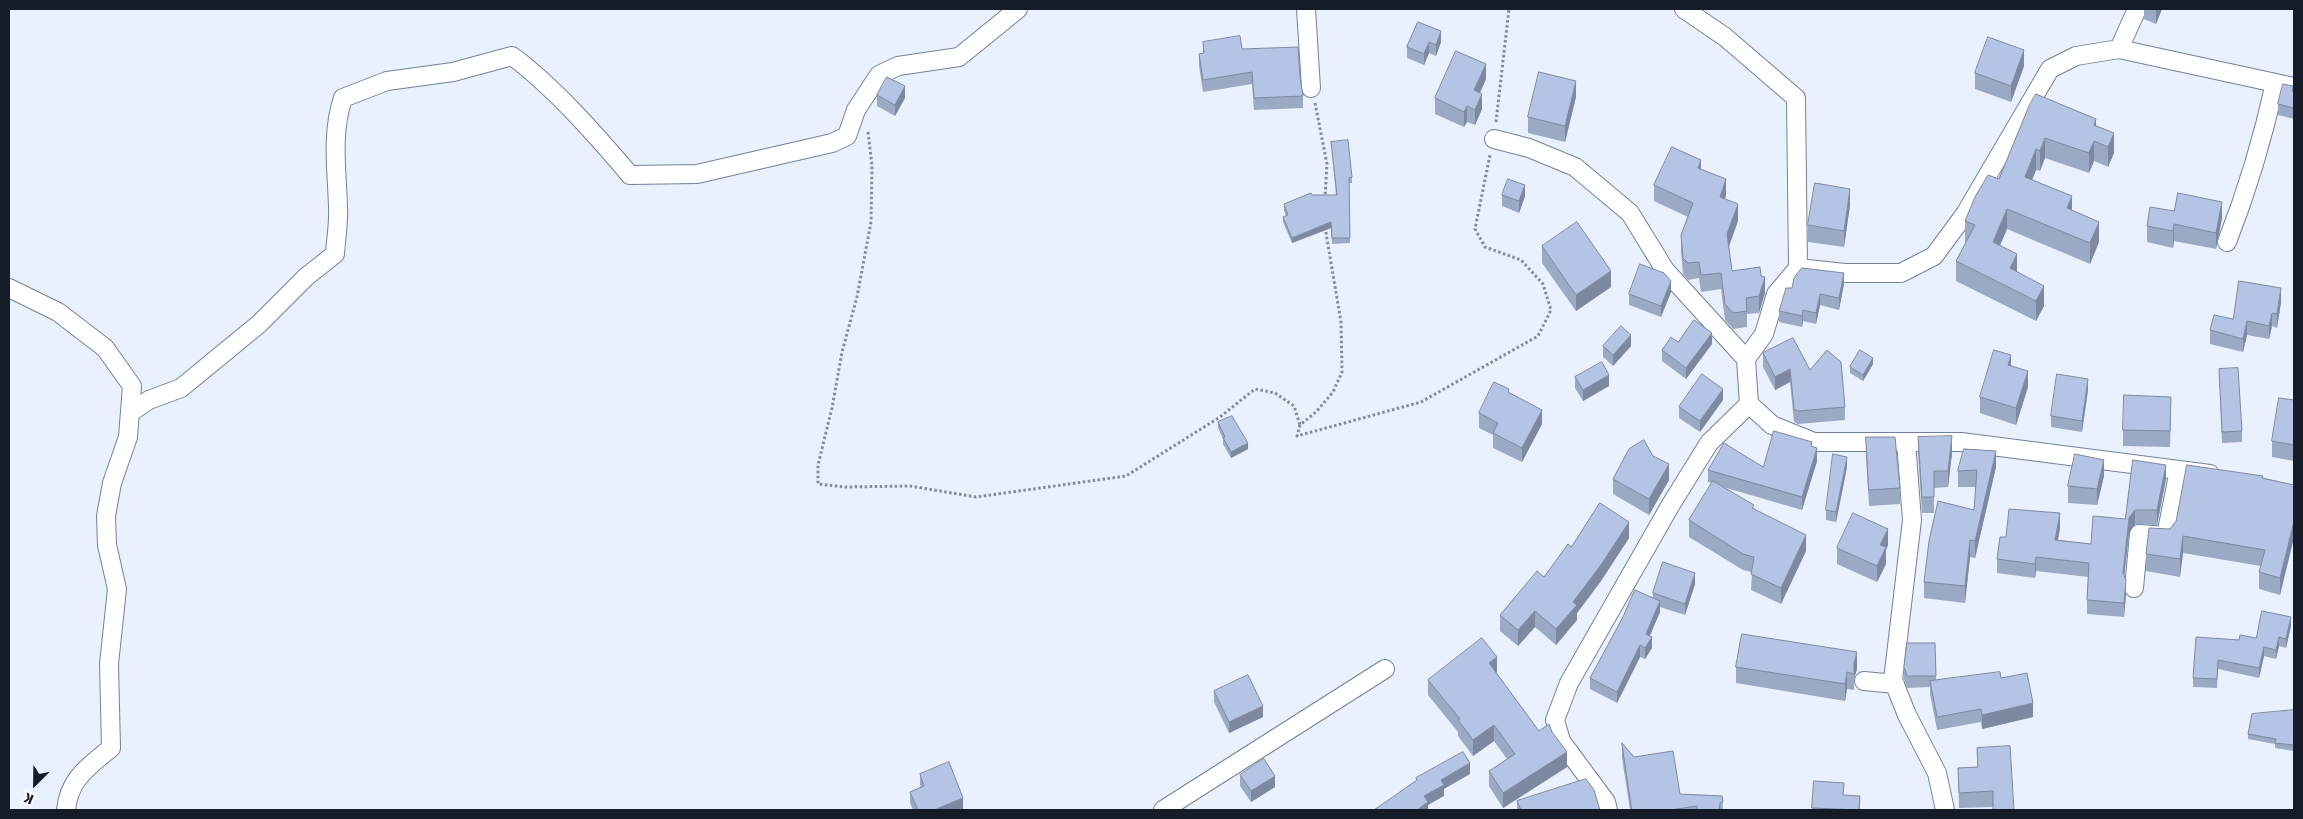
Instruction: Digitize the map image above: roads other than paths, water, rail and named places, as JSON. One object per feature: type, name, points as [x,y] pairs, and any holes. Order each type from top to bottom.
[{"type":"street","points":[[131,412],[149,400],[181,388],[259,324],[306,277],[335,254],[338,210],[335,164],[338,116],[344,98],[387,81],[453,72],[512,56],[528,68],[561,101],[630,175],[697,174],[832,143],[847,136],[856,110],[880,75],[898,66],[959,57],[1018,9]]},
{"type":"street","points":[[1306,9],[1311,88]]},
{"type":"street","points":[[1684,9],[1725,37],[1796,98],[1798,268],[1776,294],[1764,334],[1746,359]]},
{"type":"street","points":[[2119,49],[2137,9]]},
{"type":"street","points":[[1798,268],[1845,273],[1900,273],[1934,256],[1965,214],[2050,69],[2076,56],[2119,49],[2294,87]]},
{"type":"street","points":[[2227,242],[2266,126],[2275,83]]},
{"type":"street","points":[[1494,139],[1529,148],[1574,167],[1630,213],[1665,270],[1746,359],[1749,404],[1772,425],[1814,442],[1961,442],[2226,476]]},
{"type":"street","points":[[9,288],[58,312],[104,348],[132,386],[128,437],[112,483],[106,516],[107,545],[116,589],[109,664],[111,748],[79,774],[67,796],[66,810]]},
{"type":"street","points":[[1608,810],[1606,802],[1561,741],[1555,720],[1568,684],[1704,451],[1709,443],[1749,404]]},
{"type":"street","points":[[1906,442],[1912,520],[1893,680],[1907,715],[1937,773],[1945,810]]},
{"type":"street","points":[[2134,588],[2139,534],[2166,536],[2180,470]]},
{"type":"street","points":[[1163,810],[1385,669]]},
{"type":"street","points":[[1864,681],[1895,684]]}]
